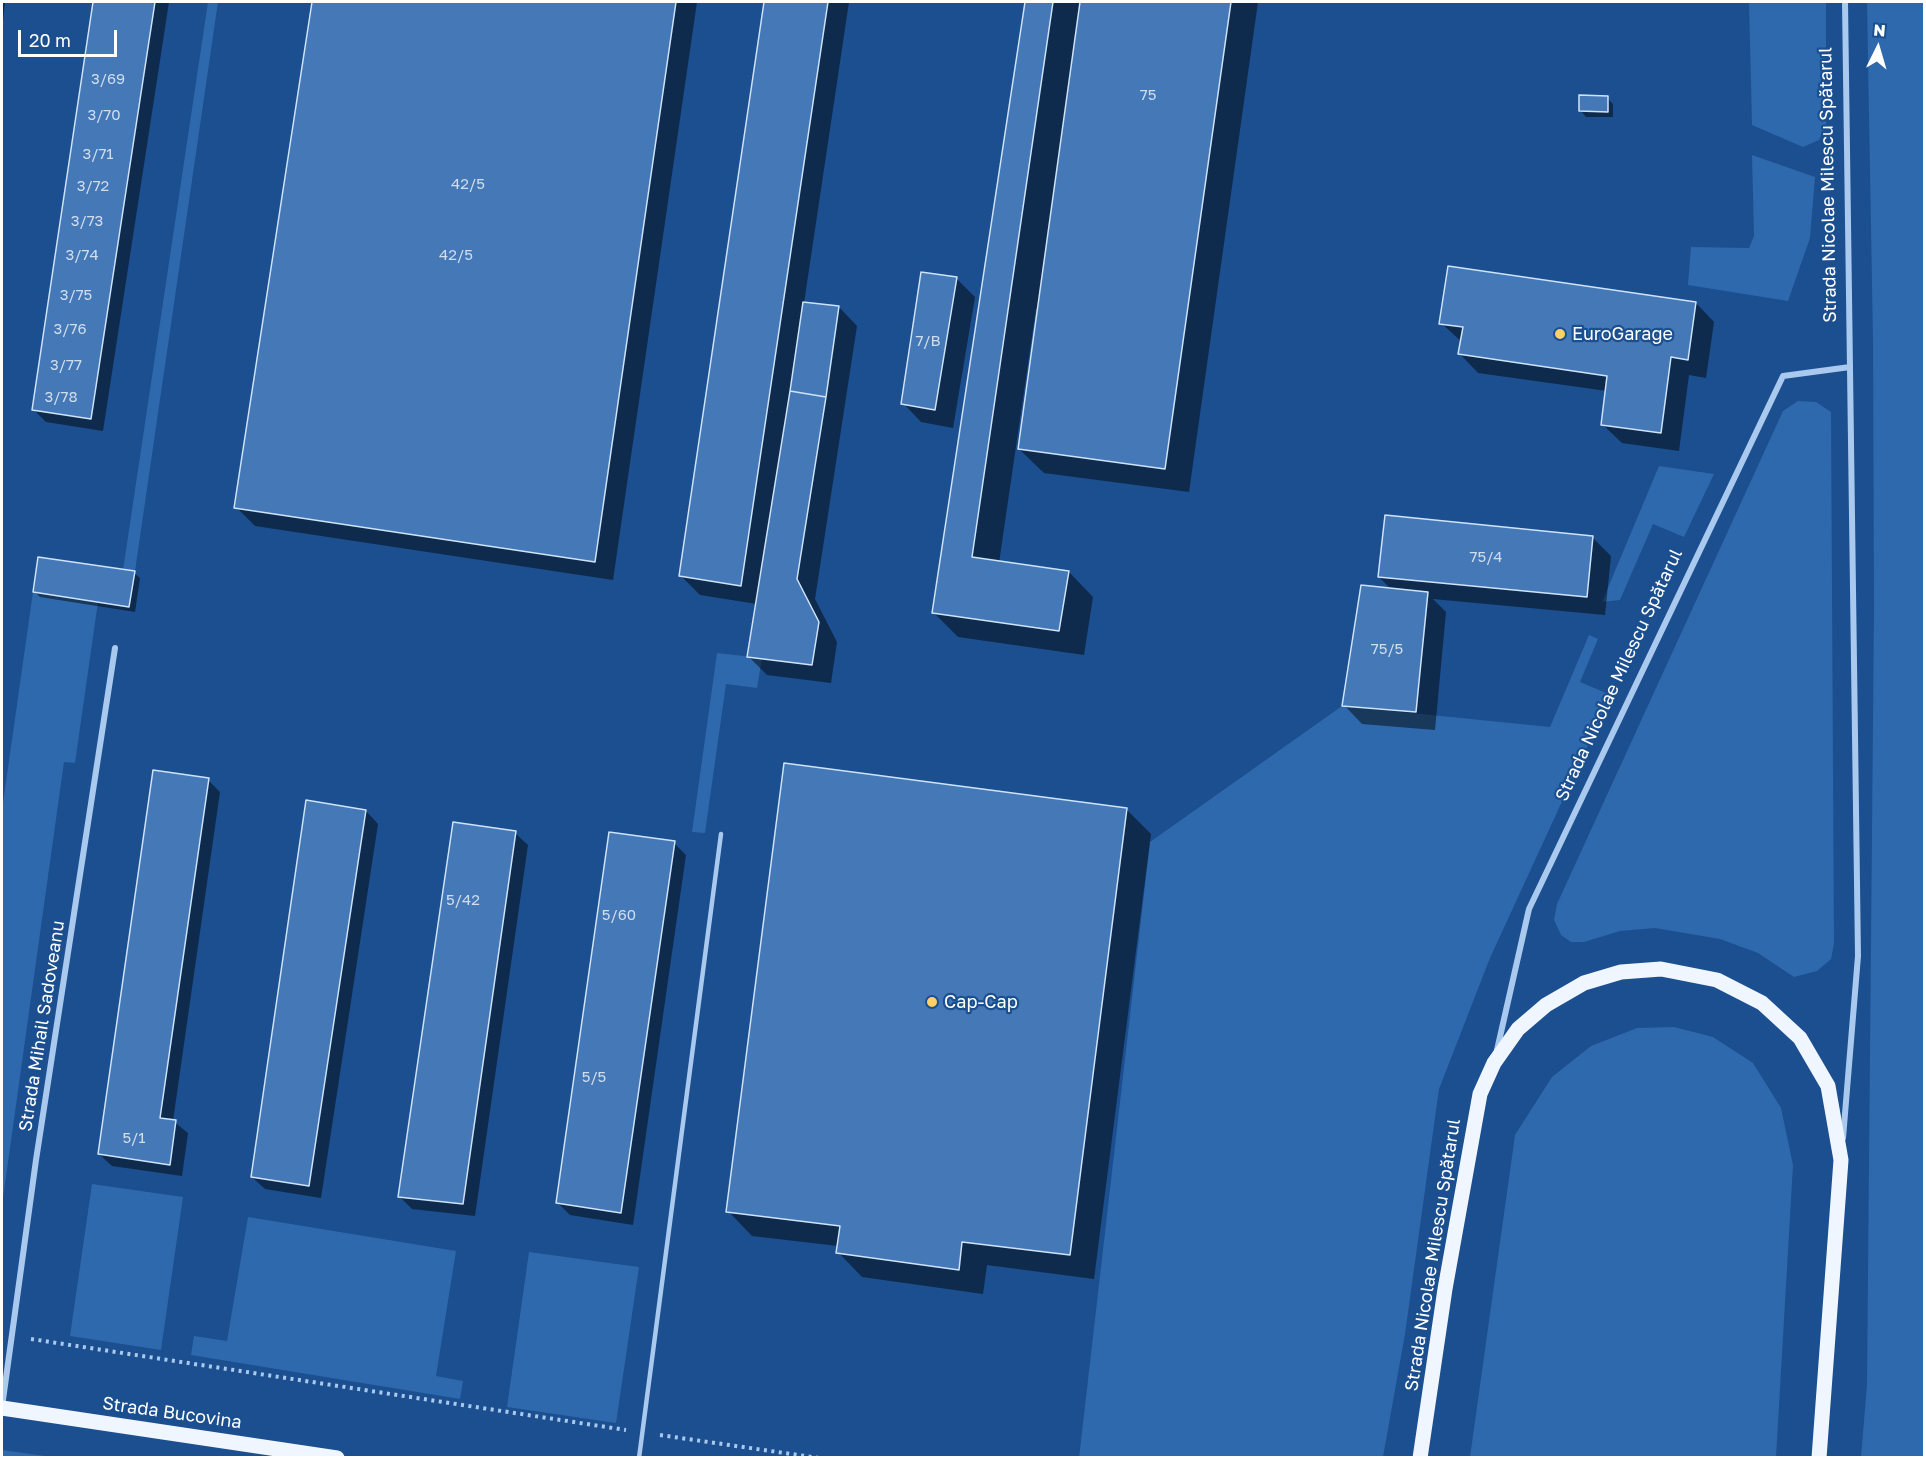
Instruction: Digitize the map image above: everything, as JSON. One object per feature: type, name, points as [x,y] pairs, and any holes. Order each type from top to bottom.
[{"type":"main road","name":"Strada Nicolae Milescu Spătarul","points":[[1419,1458],[1445,1289],[1480,1094],[1494,1063],[1518,1029],[1546,1005],[1584,983],[1621,972],[1661,969],[1717,980],[1762,1003],[1800,1038],[1828,1086],[1841,1160],[1819,1458]]},
{"type":"main road","name":"Strada Bucovina","points":[[2,1408],[337,1458]]},
{"type":"street","name":"Strada Nicolae Milescu Spătarul","points":[[1841,1160],[1858,956],[1845,2]]},
{"type":"street","name":"Strada Nicolae Milescu Spătarul","points":[[1494,1063],[1529,909],[1783,376],[1850,367]]},
{"type":"street","name":"Strada Mihail Sadoveanu","points":[[2,1408],[38,1148],[115,648]]},
{"type":"lane","points":[[639,1458],[721,834]]},
{"type":"path","points":[[13,1336],[819,1458]]},
{"type":"shaded area","points":[[208,2],[218,2],[135,571],[123,570]]},
{"type":"shaded area","points":[[1749,2],[1826,2],[1826,125],[1819,140],[1803,147],[1752,125]]},
{"type":"shaded area","points":[[1867,2],[1924,2],[1924,1458],[1861,1457],[1867,1385],[1874,609],[1873,341]]},
{"type":"shaded area","points":[[1752,155],[1815,177],[1810,238],[1788,301],[1688,285],[1691,247],[1749,248],[1754,236]]},
{"type":"shaded area","points":[[1798,401],[1816,402],[1831,412],[1834,944],[1831,959],[1817,971],[1794,977],[1758,953],[1720,939],[1655,928],[1620,931],[1584,942],[1571,942],[1561,935],[1554,920],[1557,904],[1783,411]]},
{"type":"shaded area","points":[[1659,466],[1714,474],[1684,537],[1653,524],[1620,600],[1602,602]]},
{"type":"shaded area","points":[[33,592],[98,602],[75,763],[64,762],[2,1205],[2,810]]},
{"type":"shaded area","points":[[1589,635],[1598,639],[1580,682],[1611,695],[1490,958],[1439,1089],[1405,1334],[1383,1457],[1079,1458],[1150,842],[1342,706],[1550,727]]},
{"type":"shaded area","points":[[717,653],[762,658],[757,688],[726,684],[705,833],[692,832]]},
{"type":"shaded area","points":[[1674,1027],[1713,1037],[1753,1063],[1781,1108],[1793,1165],[1776,1457],[1470,1457],[1515,1135],[1552,1077],[1591,1046],[1637,1028]]},
{"type":"shaded area","points":[[92,1184],[183,1197],[161,1350],[70,1336]]},
{"type":"shaded area","points":[[248,1217],[456,1251],[436,1376],[463,1381],[460,1399],[191,1355],[194,1336],[227,1341]]},
{"type":"shaded area","points":[[529,1252],[639,1267],[616,1423],[507,1407]]},
{"type":"shaded area","points":[[2,1450],[52,1457],[2,1457]]},
{"type":"building","points":[[93,2],[155,2],[91,419],[32,410]]},
{"type":"building","points":[[312,2],[676,2],[595,562],[234,508]]},
{"type":"building","points":[[764,2],[828,2],[741,586],[679,576]]},
{"type":"building","points":[[1025,2],[1053,2],[972,557],[1069,571],[1059,631],[932,613]]},
{"type":"building","points":[[1080,2],[1231,2],[1165,469],[1018,449]]},
{"type":"building","points":[[1579,95],[1608,96],[1608,112],[1579,111]]},
{"type":"building","points":[[1448,266],[1696,302],[1688,360],[1671,357],[1661,433],[1601,425],[1607,376],[1458,354],[1463,327],[1439,324]]},
{"type":"building","points":[[921,272],[957,277],[935,410],[901,404]]},
{"type":"building","points":[[803,302],[839,306],[826,397],[790,391]]},
{"type":"building","points":[[790,391],[826,397],[797,579],[819,622],[812,665],[747,657]]},
{"type":"building","points":[[1385,515],[1593,536],[1587,597],[1378,577]]},
{"type":"building","points":[[38,557],[135,571],[129,607],[33,592]]},
{"type":"building","points":[[1361,585],[1428,592],[1416,712],[1342,706]]},
{"type":"building","points":[[784,763],[1127,808],[1070,1255],[962,1242],[959,1270],[836,1253],[840,1226],[726,1212]]},
{"type":"building","points":[[153,770],[209,778],[160,1118],[176,1120],[170,1165],[98,1154]]},
{"type":"building","points":[[306,800],[366,810],[309,1186],[251,1177]]},
{"type":"building","points":[[453,822],[516,831],[463,1204],[398,1197]]},
{"type":"building","points":[[609,832],[675,841],[621,1213],[556,1203]]},
{"type":"place","name":"EuroGarage","points":[[1560,334]]},
{"type":"place","name":"Cap-Cap","points":[[932,1002]]}]
